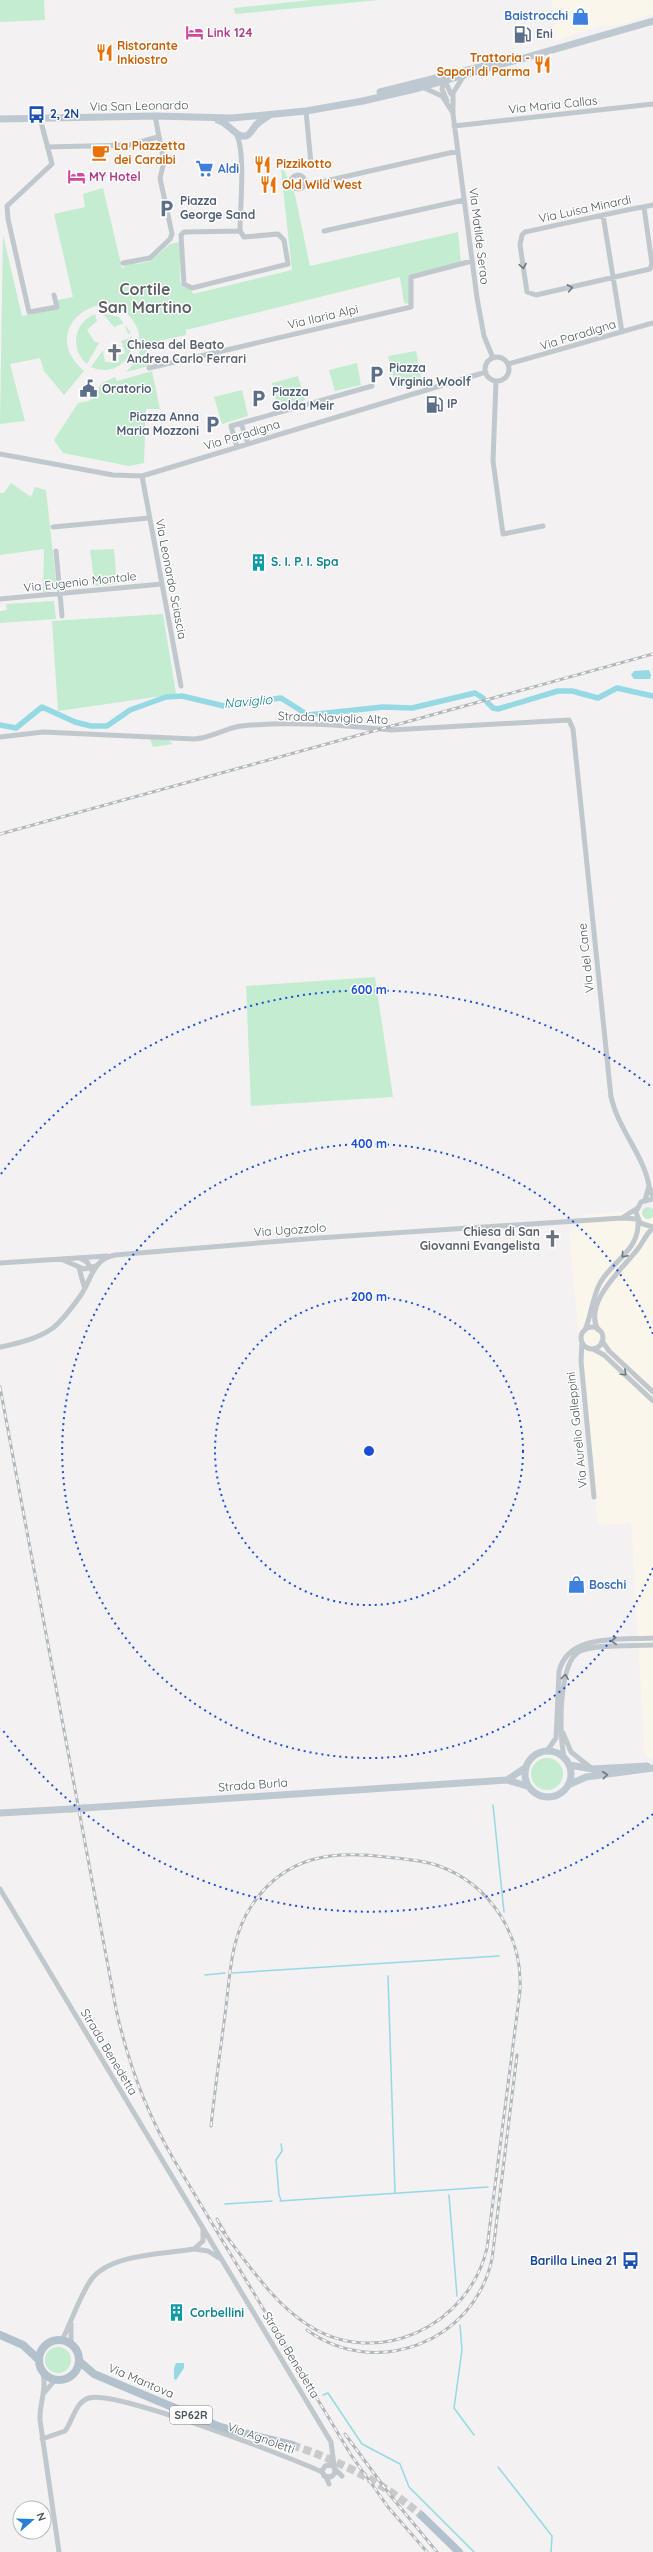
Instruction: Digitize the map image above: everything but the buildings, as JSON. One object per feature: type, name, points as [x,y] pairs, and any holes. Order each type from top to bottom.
[{"type":"main road","points":[[604,34],[653,17]]},
{"type":"main road","points":[[250,132],[252,124],[243,117],[235,121],[235,131],[243,136],[250,132],[273,114],[306,111],[419,88],[653,21]]},
{"type":"main road","points":[[352,102],[411,84],[531,55]]},
{"type":"main road","name":"Via San Leonardo","points":[[0,119],[155,116],[243,117],[273,114]]},
{"type":"main road","name":"Via San Leonardo","points":[[206,116],[223,121],[235,131]]},
{"type":"main road","points":[[546,1751],[564,1757],[569,1764],[570,1778],[568,1785]]},
{"type":"main road","name":"Strada Burla","points":[[507,1780],[525,1768],[533,1756],[546,1751]]},
{"type":"main road","name":"Strada Burla","points":[[569,1764],[593,1769],[653,1767]]},
{"type":"main road","name":"Strada Burla","points":[[0,1813],[507,1780],[528,1786],[539,1796],[551,1797],[562,1792],[568,1785],[586,1777],[653,1767]]},
{"type":"main road","points":[[525,1768],[528,1786]]},
{"type":"main road","points":[[0,2335],[24,2345],[39,2360],[42,2370],[55,2380]]},
{"type":"main road","points":[[24,2345],[46,2344],[62,2340],[71,2343]]},
{"type":"main road","name":"Via Mantova","points":[[71,2343],[76,2350],[79,2361],[94,2374],[220,2427],[292,2445]]},
{"type":"main road","points":[[39,2360],[46,2344]]},
{"type":"main road","points":[[73,2374],[79,2361]]},
{"type":"main road","name":"Via Mantova","points":[[55,2380],[66,2379],[73,2374],[94,2374]]},
{"type":"main road","points":[[422,2516],[459,2552]]},
{"type":"street","points":[[411,84],[439,80],[443,81],[446,78],[482,66]]},
{"type":"street","name":"Via Matilde Serao","points":[[450,100],[455,86],[465,76]]},
{"type":"street","name":"Via Matilde Serao","points":[[443,81],[449,88],[472,262],[484,336],[493,358]]},
{"type":"street","points":[[419,88],[436,92],[450,100]]},
{"type":"street","name":"Via Maria Callas","points":[[454,126],[653,104]]},
{"type":"street","points":[[306,111],[311,164]]},
{"type":"street","points":[[123,263],[150,258],[170,239],[172,234],[160,178],[164,162],[155,116]]},
{"type":"street","points":[[40,118],[52,164],[8,206],[8,219],[29,312],[57,307],[54,295]]},
{"type":"street","points":[[235,131],[239,138],[241,157],[240,231],[244,237],[278,234],[284,240],[288,264],[192,288],[184,284],[181,235],[184,232],[240,231]]},
{"type":"street","points":[[241,157],[243,144],[250,132]]},
{"type":"street","points":[[47,147],[129,145],[158,137]]},
{"type":"street","points":[[305,183],[308,185],[458,151]]},
{"type":"street","points":[[324,231],[464,200]]},
{"type":"street","name":"Via Luisa Minardi","points":[[614,279],[532,295],[528,292],[527,288],[520,245],[522,235],[525,232],[653,205]]},
{"type":"street","points":[[614,279],[650,269],[652,264],[644,207]]},
{"type":"street","points":[[603,215],[622,332]]},
{"type":"street","name":"Via Ilaria Alpi","points":[[149,368],[411,307],[411,276],[472,262]]},
{"type":"street","name":"Via Paradigna","points":[[508,364],[653,322]]},
{"type":"street","points":[[500,357],[508,364],[509,372],[506,377],[496,380],[491,379],[486,372],[488,363],[493,358],[500,357]]},
{"type":"street","name":"Via Paradigna","points":[[0,454],[113,475],[142,476],[486,372]]},
{"type":"street","points":[[496,380],[493,461],[503,534],[543,526]]},
{"type":"street","points":[[237,447],[231,426],[372,386]]},
{"type":"street","points":[[241,423],[248,444]]},
{"type":"street","name":"Via Leonardo Sciascia","points":[[142,476],[181,686]]},
{"type":"street","points":[[53,527],[149,518]]},
{"type":"street","points":[[56,551],[62,616]]},
{"type":"street","name":"Via Eugenio Montale","points":[[0,599],[162,584]]},
{"type":"street","name":"Strada Naviglio Alto","points":[[0,737],[43,732],[194,739],[209,737],[240,726],[369,727],[391,730],[559,719],[570,721]]},
{"type":"street","name":"Via del Cane","points":[[570,721],[573,729],[611,1097],[619,1124],[646,1170],[648,1186],[653,1198]]},
{"type":"street","name":"Via del Cane","points":[[645,1200],[648,1186]]},
{"type":"street","points":[[645,1200],[653,1198]]},
{"type":"street","name":"Via Ugozzolo","points":[[622,1218],[636,1209],[645,1200]]},
{"type":"street","points":[[636,1209],[639,1232],[636,1241],[599,1286],[585,1330],[581,1336],[582,1342],[586,1347],[604,1355],[653,1401]]},
{"type":"street","name":"Via Ugozzolo","points":[[93,1269],[104,1258],[114,1255],[235,1244],[622,1218],[638,1220],[646,1226],[653,1227]]},
{"type":"street","points":[[653,1227],[606,1286],[596,1315],[595,1324],[602,1341],[609,1351],[653,1392]]},
{"type":"street","points":[[0,1263],[114,1255]]},
{"type":"street","points":[[76,1257],[86,1261],[93,1269]]},
{"type":"street","points":[[60,1259],[77,1266],[93,1269]]},
{"type":"street","points":[[77,1266],[83,1276],[84,1289]]},
{"type":"street","points":[[1,1346],[26,1341],[53,1327],[84,1289],[93,1269]]},
{"type":"street","points":[[585,1330],[590,1328],[598,1330]]},
{"type":"street","points":[[592,1349],[599,1346],[602,1341]]},
{"type":"street","name":"Via Aurelio Galleppini","points":[[582,1342],[580,1361],[594,1497]]},
{"type":"street","name":"Via Aurelio Galleppini","points":[[580,1361],[584,1354],[592,1349]]},
{"type":"street","points":[[546,1751],[556,1738],[559,1672],[561,1664],[569,1652],[587,1643],[653,1638]]},
{"type":"street","points":[[564,1757],[561,1745],[565,1673],[574,1655],[589,1648],[653,1645]]},
{"type":"street","points":[[562,1721],[565,1744],[571,1752],[593,1769]]},
{"type":"street","name":"Strada Benedetta","points":[[0,1889],[331,2442],[333,2451],[330,2473]]},
{"type":"street","name":"Strada Benedetta","points":[[201,2224],[204,2234],[203,2241],[208,2250],[223,2263]]},
{"type":"street","points":[[194,2249],[203,2241]]},
{"type":"street","name":"Strada Benedetta","points":[[203,2241],[209,2242],[215,2249]]},
{"type":"street","points":[[62,2340],[88,2286],[101,2270],[124,2260],[194,2249],[208,2250]]},
{"type":"street","points":[[71,2323],[71,2343]]},
{"type":"street","points":[[42,2370],[44,2393],[40,2409],[42,2439],[59,2552]]},
{"type":"street","points":[[44,2393],[55,2380]]},
{"type":"street","name":"Via Agnoletti","points":[[42,2439],[65,2431],[75,2411],[84,2400],[94,2397],[111,2397],[155,2410],[330,2473]]},
{"type":"street","points":[[330,2473],[325,2466],[332,2460]]},
{"type":"street","name":"Via Agnoletti","points":[[307,2465],[325,2466],[330,2473]]},
{"type":"shaded area","name":"Baistrocchi","points":[[552,0],[653,0],[653,14],[611,27],[610,25],[600,26],[555,41]]},
{"type":"shaded area","points":[[653,1210],[653,1757],[645,1757],[631,1523],[598,1525],[569,1234],[585,1214]]},
{"type":"green space","points":[[0,0],[44,0],[45,20],[0,22]]},
{"type":"green space","points":[[311,0],[379,0],[235,14],[234,8]]},
{"type":"green space","points":[[281,170],[284,170],[295,195],[310,266],[458,232],[461,262],[409,275],[409,304],[404,303],[400,277],[186,330],[186,335],[145,344],[149,366],[126,372],[137,359],[139,351],[139,334],[136,326],[121,309],[107,305],[93,307],[80,314],[71,325],[67,339],[71,355],[84,371],[64,395],[44,371],[40,358],[10,364],[25,421],[0,424],[3,235],[22,316],[58,308],[58,300],[73,297],[54,214],[85,207],[83,194],[103,188],[122,268],[124,267],[124,264],[136,261],[137,264],[150,261],[170,244],[180,242],[180,281],[183,287],[191,289],[193,294],[292,270]]},
{"type":"green space","points":[[102,313],[119,317],[124,323],[114,327]]},
{"type":"green space","points":[[95,314],[97,321],[87,330],[94,341],[99,343],[87,364],[78,352],[76,337],[82,324]]},
{"type":"green space","points":[[124,324],[131,333],[128,334]]},
{"type":"green space","points":[[132,337],[130,353],[126,360],[120,365],[107,370],[99,370],[91,367],[103,350],[105,362],[119,362],[119,355],[125,353],[121,341]]},
{"type":"green space","points":[[416,351],[422,382],[396,388],[388,356]]},
{"type":"green space","points":[[357,363],[361,385],[335,391],[329,370]]},
{"type":"green space","points":[[152,371],[160,409],[146,409],[144,463],[129,466],[63,453],[54,440],[78,403],[89,401],[102,383],[115,377],[117,381]]},
{"type":"green space","points":[[298,376],[305,400],[278,408],[272,383]]},
{"type":"green space","points":[[242,390],[248,416],[222,424],[214,397]]},
{"type":"green space","points":[[11,483],[31,497],[35,487],[46,490],[57,590],[43,592],[44,549],[0,555],[0,493],[4,493]]},
{"type":"green space","points":[[114,549],[117,584],[95,586],[90,550]]},
{"type":"green space","points":[[54,601],[56,619],[0,623],[0,611],[7,610],[6,604]]},
{"type":"green space","points":[[163,614],[176,694],[58,711],[52,621]]},
{"type":"green space","points":[[150,739],[168,740],[173,744],[153,747]]},
{"type":"green space","points":[[375,977],[393,1097],[251,1106],[246,986]]},
{"type":"green space","points":[[650,1207],[653,1208],[653,1218],[646,1219],[643,1218],[642,1211],[643,1208]]},
{"type":"green space","points":[[544,1758],[550,1758],[560,1765],[563,1774],[562,1780],[556,1787],[550,1790],[544,1790],[534,1783],[531,1777],[531,1771],[538,1761]]},
{"type":"green space","points":[[58,2347],[67,2351],[71,2360],[67,2369],[58,2373],[49,2369],[45,2360],[49,2351]]},
{"type":"water","points":[[649,670],[651,675],[650,679],[634,679],[631,675],[634,671]]},
{"type":"water","points":[[176,2363],[184,2363],[184,2368],[176,2380],[174,2379],[174,2368]]},
{"type":"waterway","name":"Naviglio","points":[[487,702],[493,708],[498,709],[558,691],[572,691],[598,698],[617,688],[653,696]]},
{"type":"waterway","name":"Naviglio","points":[[0,725],[16,728],[42,707],[75,722],[91,726],[107,726],[130,710],[166,697],[182,696],[224,706],[281,698],[308,715],[383,707],[412,708],[475,693],[483,698]]},
{"type":"waterway","points":[[493,1805],[504,1912]]},
{"type":"waterway","points":[[232,1973],[499,1956]]},
{"type":"waterway","points":[[205,1975],[225,1973]]},
{"type":"waterway","points":[[388,1976],[395,2193]]},
{"type":"waterway","points":[[281,2144],[282,2151],[276,2160],[279,2195],[281,2200]]},
{"type":"waterway","points":[[280,2201],[488,2187]]},
{"type":"waterway","points":[[449,2195],[457,2296]]},
{"type":"waterway","points":[[225,2204],[272,2201]]},
{"type":"waterway","points":[[460,2325],[462,2350],[454,2408],[474,2435]]},
{"type":"waterway","points":[[323,2395],[328,2393],[362,2444],[400,2464],[409,2487],[474,2552]]},
{"type":"waterway","points":[[498,2467],[552,2536],[551,2552]]},
{"type":"tunnel","points":[[292,2445],[327,2458],[361,2474],[392,2493],[422,2516]]},
{"type":"railway","points":[[0,834],[653,654]]},
{"type":"railway","points":[[0,1387],[116,2009],[132,2068],[155,2124],[174,2160],[351,2455],[388,2507],[427,2552]]},
{"type":"railway","points":[[211,2126],[230,1972],[235,1944],[239,1930],[252,1905],[265,1889],[279,1876],[295,1866],[311,1860],[329,1856],[366,1855],[406,1859],[433,1864],[458,1875],[474,1886],[488,1899],[500,1915],[509,1932],[516,1951],[520,1971],[520,1991],[487,2248],[477,2276],[461,2299],[441,2319],[417,2333],[390,2341],[363,2343],[335,2338],[308,2325],[283,2305],[261,2281],[220,2228]]},
{"type":"railway","points":[[307,2330],[334,2345],[362,2352],[391,2351],[419,2344],[444,2331],[465,2312],[482,2288],[492,2259],[517,2055]]},
{"type":"railway","points":[[217,2219],[225,2233]]},
{"type":"railway","points":[[345,2434],[390,2495],[437,2552]]},
{"type":"place","name":"Baistrocchi","points":[[581,16]]},
{"type":"place","name":"Link 124","points":[[194,33]]},
{"type":"place","name":"Eni","points":[[523,34]]},
{"type":"place","name":"Ristorante Inkiostro","points":[[104,53]]},
{"type":"place","name":"Trattoria - Sapori di Parma","points":[[543,65]]},
{"type":"place","name":"2, 2N","points":[[37,114]]},
{"type":"place","name":"La Piazzetta dei Caraibi","points":[[101,153]]},
{"type":"place","name":"Pizzikotto","points":[[263,164]]},
{"type":"place","name":"Aldi","points":[[205,169]]},
{"type":"place","name":"MY Hotel","points":[[76,177]]},
{"type":"place","name":"Old Wild West","points":[[269,185]]},
{"type":"place","name":"Piazza George Sand","points":[[167,208]]},
{"type":"place","name":"Chiesa del Beato Andrea Carlo Ferrari","points":[[114,352]]},
{"type":"place","name":"Piazza Virginia Woolf","points":[[376,375]]},
{"type":"place","name":"Oratorio","points":[[89,389]]},
{"type":"place","name":"Piazza Golda Meir","points":[[259,399]]},
{"type":"place","name":"IP","points":[[434,404]]},
{"type":"place","name":"Piazza Anna Maria Mozzoni","points":[[212,424]]},
{"type":"place","name":"S. I. P. I. Spa","points":[[258,562]]},
{"type":"place","name":"Chiesa di San Giovanni Evangelista","points":[[553,1239]]},
{"type":"place","name":"Boschi","points":[[576,1585]]},
{"type":"place","name":"Barilla Linea 21","points":[[630,2261]]},
{"type":"place","name":"Corbellini","points":[[177,2313]]},
{"type":"district","name":"Cortile San Martino","points":[[145,298]]}]
